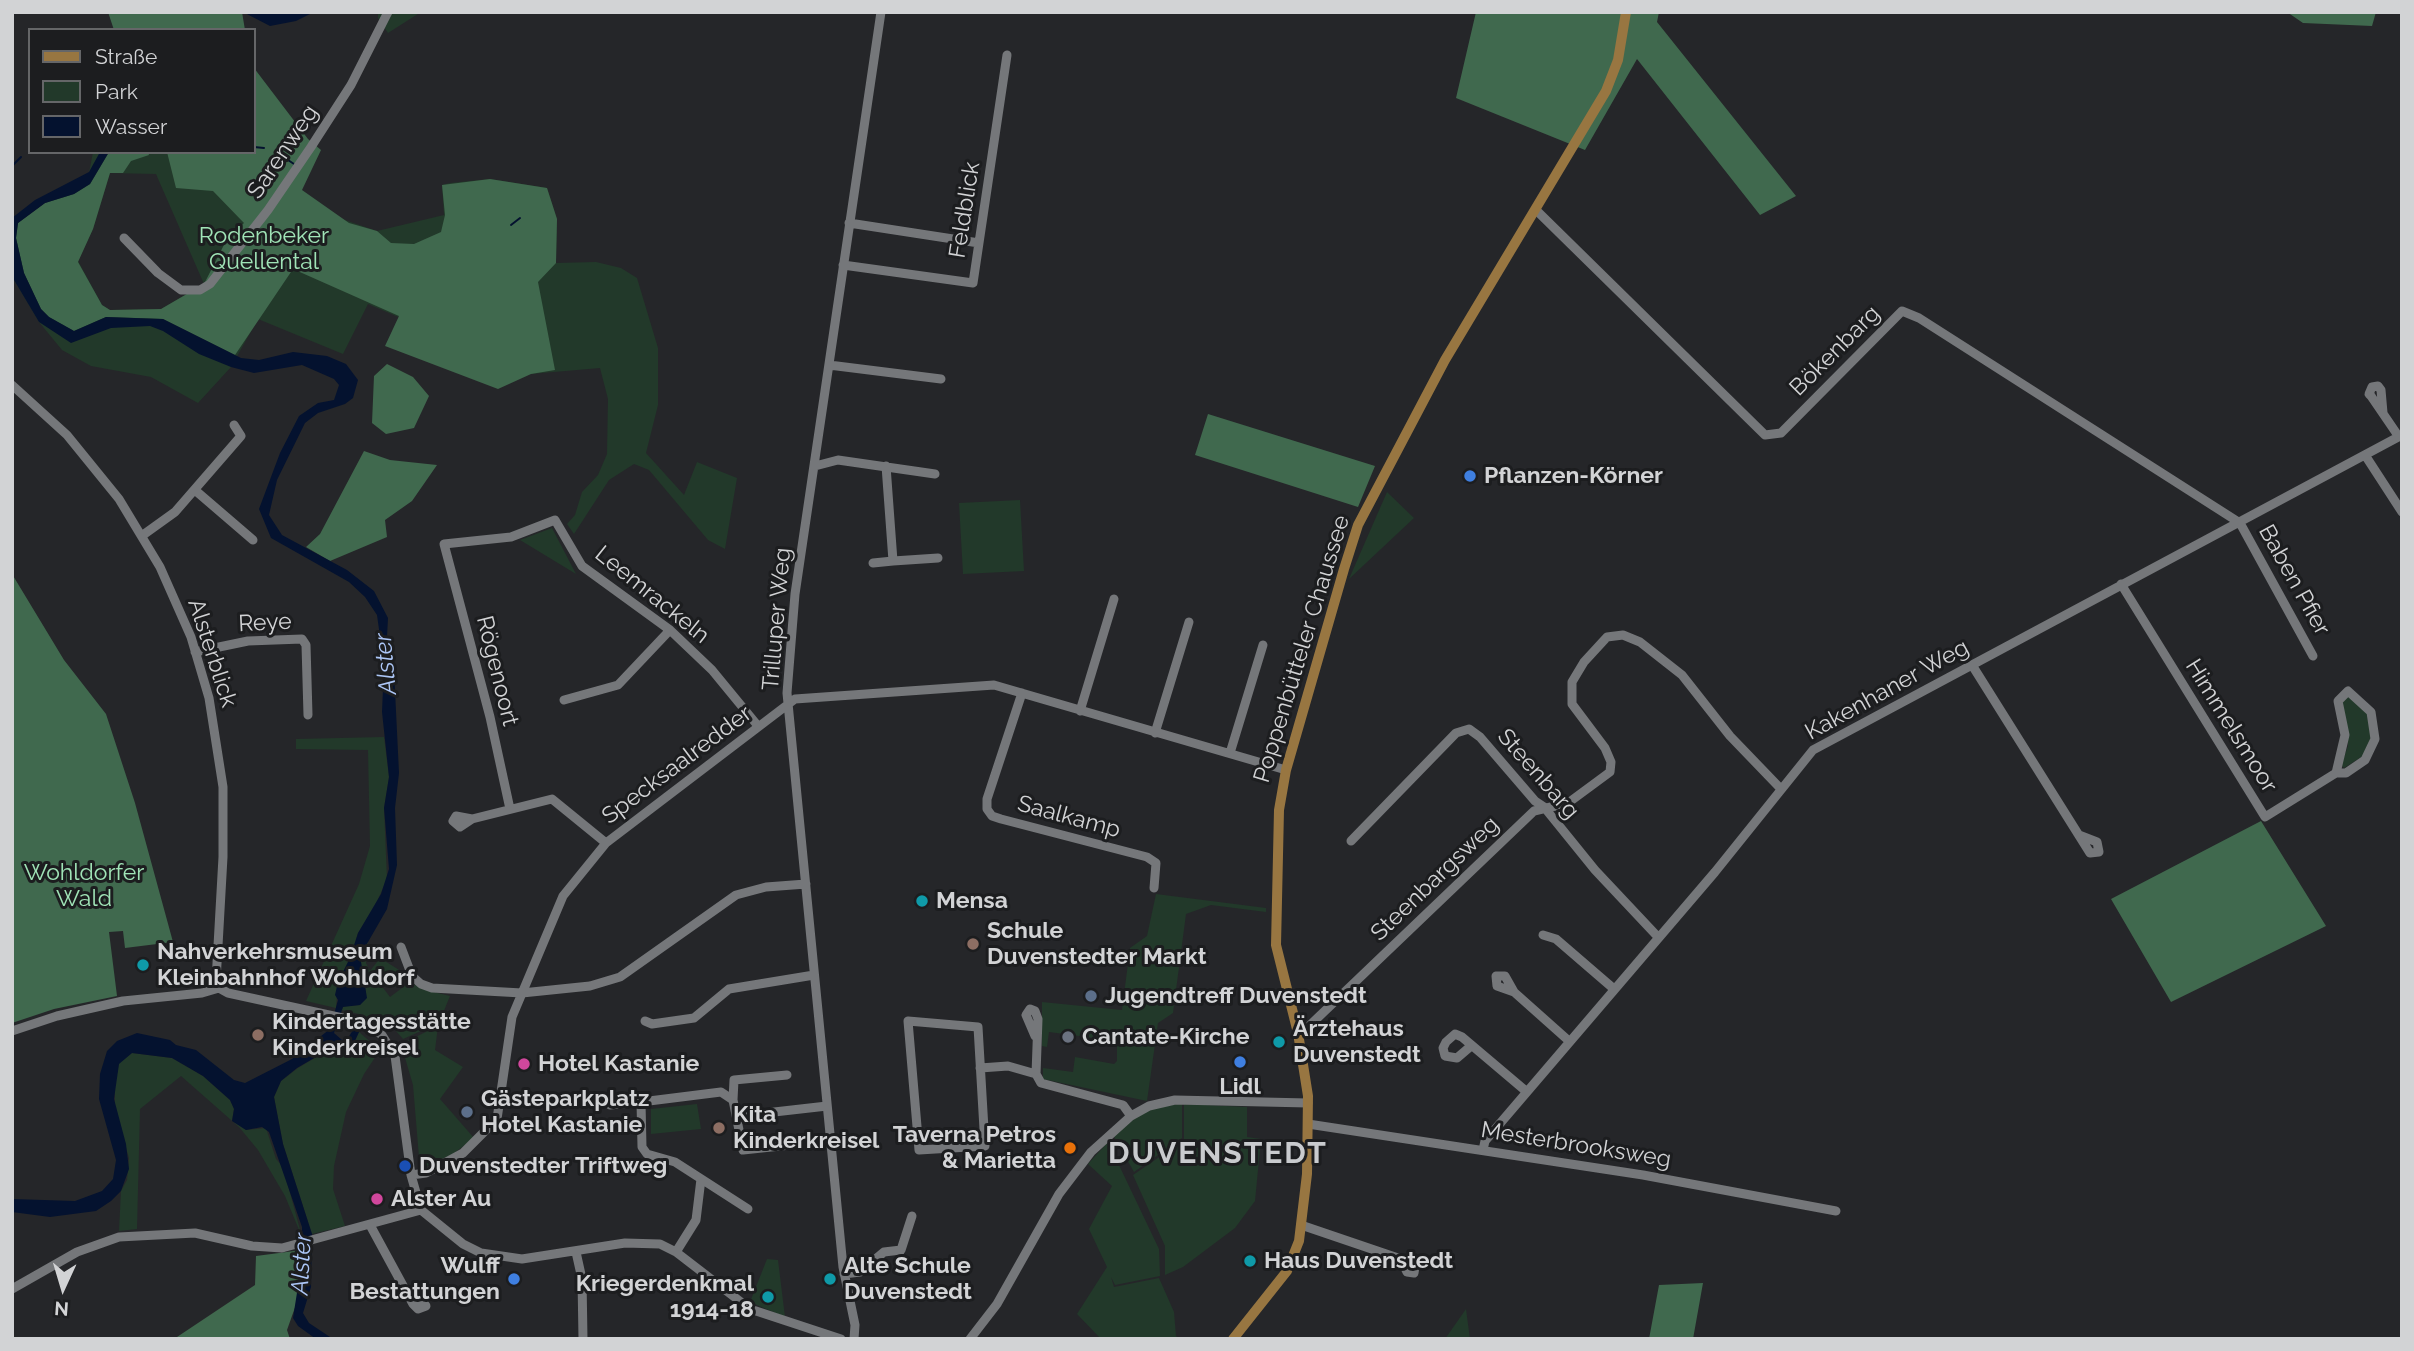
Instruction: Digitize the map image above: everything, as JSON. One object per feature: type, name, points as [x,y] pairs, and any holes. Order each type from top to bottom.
[{"type":"main road","name":"Poppenbütteler Chaussee","points":[[1233,1339],[1287,1271],[1294,1256],[1301,1225],[1307,1174],[1308,1103],[1298,1033],[1276,945],[1279,810],[1286,770],[1358,525],[1457,339],[1606,92],[1618,61],[1626,12]]},
{"type":"street","name":"Sarenweg","points":[[124,238],[167,282],[181,290],[200,290],[222,268],[298,166],[351,85],[388,12]]},
{"type":"street","name":"Trilluper Weg","points":[[854,1339],[855,1325],[844,1274],[789,703],[795,594],[881,12]]},
{"type":"street","name":"Feldblick","points":[[843,265],[973,283],[1007,55]]},
{"type":"street","name":"Bökenbarg","points":[[1536,210],[1765,435],[1781,433],[1902,312],[1919,318],[2240,523]]},
{"type":"street","points":[[849,223],[979,243]]},
{"type":"street","points":[[829,365],[941,379]]},
{"type":"street","name":"Alsterblick","points":[[12,385],[53,421],[84,455],[143,535],[174,597],[195,652],[213,718],[223,787],[223,857],[216,981],[219,988]]},
{"type":"street","name":"Kakenhaner Weg","points":[[1483,1150],[1485,1141],[1813,750],[2400,436],[2383,413]]},
{"type":"street","points":[[143,535],[175,512],[196,491],[241,436],[234,425]]},
{"type":"street","points":[[2365,455],[2402,512]]},
{"type":"street","points":[[815,466],[838,460],[935,474]]},
{"type":"street","points":[[886,467],[893,561]]},
{"type":"street","points":[[196,491],[253,540]]},
{"type":"street","name":"Leemrackeln","points":[[444,544],[511,537],[555,520],[582,566],[670,630],[712,670],[758,726]]},
{"type":"street","name":"Baben Pfier","points":[[2240,523],[2313,656]]},
{"type":"street","name":"Rögenoort","points":[[444,544],[490,717],[510,809]]},
{"type":"street","points":[[873,563],[938,558]]},
{"type":"street","name":"Himmelsmoor","points":[[2121,584],[2264,817],[2365,760],[2375,739],[2371,712],[2348,691],[2338,701],[2345,735],[2336,774]]},
{"type":"street","points":[[1080,711],[1114,599]]},
{"type":"street","points":[[1155,733],[1189,622]]},
{"type":"street","points":[[564,700],[618,685],[670,630]]},
{"type":"street","name":"Steenbargsweg","points":[[1298,1033],[1307,1028],[1534,811],[1568,803],[1610,772],[1611,762],[1605,748],[1572,704],[1572,682],[1584,662],[1607,637],[1623,635],[1640,642],[1682,675],[1730,736],[1781,789]]},
{"type":"street","name":"Reye","points":[[195,652],[248,640],[302,639],[306,645],[308,715]]},
{"type":"street","points":[[1230,753],[1263,645]]},
{"type":"street","points":[[1972,665],[2079,835]]},
{"type":"street","name":"Specksaalredder","points":[[411,1175],[426,1173],[463,1153],[497,1119],[508,1035],[522,993],[564,896],[606,843],[795,699],[978,684],[1022,693],[1286,770]]},
{"type":"street","name":"Saalkamp","points":[[1022,693],[987,799],[987,808],[992,816],[1147,857],[1156,863],[1154,888]]},
{"type":"street","name":"Steenbarg","points":[[1351,841],[1456,733],[1469,729],[1480,737],[1535,802],[1544,807],[1595,870],[1658,937]]},
{"type":"street","points":[[472,819],[552,799],[606,843]]},
{"type":"street","points":[[401,947],[412,976],[426,987],[522,993],[590,986],[620,977],[736,895],[766,887],[807,884]]},
{"type":"street","points":[[1543,935],[1556,939],[1615,989]]},
{"type":"street","points":[[645,1021],[652,1024],[694,1018],[729,989],[814,975]]},
{"type":"street","points":[[12,1031],[57,1016],[123,1002],[202,993],[219,988],[228,993],[361,1022],[382,1035],[395,1056],[411,1175],[421,1210],[437,1225],[481,1253],[522,1259],[642,1242],[660,1244],[676,1252],[750,1309],[841,1339]]},
{"type":"street","points":[[1514,992],[1569,1041]]},
{"type":"street","points":[[908,1021],[978,1027],[980,1068],[985,1146],[919,1150],[908,1021]]},
{"type":"street","points":[[1035,1036],[1036,1074],[1041,1083],[1123,1105],[1131,1116]]},
{"type":"street","points":[[1471,1046],[1527,1092]]},
{"type":"street","points":[[980,1068],[1008,1066],[1036,1074]]},
{"type":"street","points":[[733,1100],[736,1097],[734,1080],[787,1075]]},
{"type":"street","points":[[611,1105],[721,1092],[733,1100],[739,1116],[743,1150],[790,1145]]},
{"type":"street","points":[[970,1339],[997,1304],[1059,1194],[1091,1152],[1131,1116],[1149,1106],[1175,1100],[1308,1103]]},
{"type":"street","points":[[641,1102],[642,1147],[647,1154],[675,1162],[748,1209]]},
{"type":"street","points":[[739,1116],[827,1106]]},
{"type":"street","name":"Mesterbrooksweg","points":[[1308,1124],[1753,1194],[1836,1211]]},
{"type":"street","points":[[676,1252],[696,1220],[701,1179]]},
{"type":"street","points":[[12,1289],[55,1263],[119,1237],[195,1233],[262,1248],[290,1247],[421,1210]]},
{"type":"street","points":[[844,1274],[860,1272],[884,1252],[901,1251],[912,1216]]},
{"type":"street","points":[[370,1225],[414,1304]]},
{"type":"street","points":[[1301,1225],[1401,1259]]},
{"type":"street","points":[[576,1252],[582,1279],[583,1339]]},
{"type":"green space","points":[[108,12],[242,12],[245,28],[113,28]]},
{"type":"green space","points":[[378,12],[421,12],[388,33],[378,18]]},
{"type":"green space","points":[[1476,12],[1659,12],[1657,22],[1796,196],[1760,215],[1637,59],[1585,150],[1456,98]]},
{"type":"green space","points":[[2287,12],[2376,12],[2372,26],[2303,23]]},
{"type":"green space","name":"Rodenbeker Quellental","points":[[256,71],[308,139],[321,150],[302,190],[349,223],[377,231],[391,243],[414,244],[441,232],[445,215],[442,185],[490,179],[547,188],[557,219],[556,263],[538,282],[555,370],[531,374],[498,389],[385,346],[399,316],[293,269],[235,355],[163,319],[106,317],[74,331],[49,317],[41,309],[24,273],[16,238],[18,223],[45,203],[74,194],[90,184],[108,154],[149,155],[131,161],[123,173],[110,173],[93,229],[78,262],[102,305],[110,310],[161,309],[204,284],[228,237],[244,223],[213,191],[176,188],[168,154],[256,154]]},
{"type":"green space","name":"Rodenbeker Quellental","points":[[256,73],[301,190],[342,219],[377,231],[444,215],[442,185],[450,183],[490,179],[547,188],[557,219],[556,263],[596,262],[621,268],[637,278],[658,348],[658,405],[646,453],[684,495],[697,462],[737,478],[725,549],[708,540],[649,470],[634,464],[609,480],[574,534],[567,524],[575,515],[582,492],[598,475],[607,454],[608,399],[600,368],[531,374],[368,304],[343,354],[258,319],[231,367],[198,403],[151,377],[91,366],[62,350],[39,322],[14,280],[12,228],[89,173],[93,154],[256,154]],"holes":[[[110,173],[156,174],[204,284],[161,309],[110,310],[102,305],[78,261],[93,229]]]},
{"type":"green space","points":[[387,364],[413,377],[429,396],[414,428],[386,434],[372,423],[374,376]]},
{"type":"green space","points":[[1208,414],[1375,466],[1358,507],[1195,455]]},
{"type":"green space","points":[[364,451],[390,460],[437,465],[412,501],[385,520],[387,537],[330,561],[306,547],[320,534]]},
{"type":"green space","points":[[1387,492],[1414,518],[1349,579]]},
{"type":"green space","points":[[1020,500],[1024,571],[963,574],[959,503]]},
{"type":"green space","points":[[552,528],[576,574],[520,540]]},
{"type":"green space","name":"Wohldorfer Wald","points":[[12,574],[64,660],[106,714],[135,803],[173,942],[125,948],[123,931],[109,932],[117,996],[54,1009],[12,1023]]},
{"type":"green space","points":[[2348,695],[2367,712],[2372,728],[2371,744],[2366,754],[2344,768],[2341,765],[2348,746],[2348,730],[2340,701]]},
{"type":"green space","points":[[384,737],[389,777],[384,808],[387,879],[374,908],[358,933],[338,982],[336,1008],[306,1001],[359,884],[370,846],[368,750],[296,749],[296,739]]},
{"type":"green space","points":[[2261,821],[2326,926],[2171,1002],[2111,899]]},
{"type":"green space","points":[[1156,894],[1266,908],[1266,912],[1211,905],[1186,914],[1173,1013],[1158,1023],[1147,1101],[1043,1079],[1043,1068],[1073,1072],[1075,1057],[1114,1064],[1117,1061],[1117,1041],[1049,1032],[1047,1047],[1042,1046],[1042,1002],[1122,1010],[1130,948],[1147,936]]},
{"type":"green space","points":[[368,940],[366,963],[370,971],[380,958],[404,973],[396,987],[371,972],[390,997],[410,982],[422,989],[450,996],[439,1023],[403,1039],[390,1024],[389,1028],[363,1015],[342,1010],[343,1006],[360,1005],[366,993],[360,956]]},
{"type":"green space","points":[[438,1026],[435,1050],[463,1067],[440,1099],[474,1138],[453,1154],[420,1169],[413,1085],[401,1044]]},
{"type":"green space","points":[[359,1032],[380,1050],[364,1074],[346,1112],[334,1166],[333,1189],[345,1226],[312,1234],[283,1144],[274,1097],[281,1081],[298,1068],[333,1047],[354,1044]]},
{"type":"green space","points":[[132,1053],[172,1058],[203,1076],[230,1100],[234,1109],[232,1121],[181,1076],[140,1109],[137,1229],[119,1231],[121,1191],[127,1180],[129,1158],[115,1111],[115,1083],[119,1063]]},
{"type":"green space","points":[[1182,1103],[1182,1138],[1134,1172],[1113,1135],[1146,1110]]},
{"type":"green space","points":[[697,1104],[701,1129],[651,1134],[651,1109]]},
{"type":"green space","points":[[1184,1104],[1247,1107],[1247,1137],[1261,1139],[1255,1201],[1235,1228],[1183,1267],[1165,1275],[1165,1246],[1133,1175],[1184,1140]]},
{"type":"green space","points":[[233,1121],[246,1130],[266,1128],[276,1159],[283,1167],[302,1237],[285,1196],[258,1150]]},
{"type":"green space","points":[[1108,1142],[1159,1249],[1160,1276],[1115,1285],[1111,1277],[1114,1287],[1159,1278],[1174,1312],[1176,1336],[1179,1339],[1101,1339],[1077,1314],[1107,1267],[1089,1229],[1112,1186],[1088,1164]]},
{"type":"green space","points":[[302,1250],[298,1299],[287,1330],[290,1339],[174,1339],[255,1285],[256,1256]]},
{"type":"green space","points":[[767,1259],[778,1260],[785,1317],[750,1302]]},
{"type":"green space","points":[[1703,1283],[1693,1339],[1649,1339],[1659,1285]]},
{"type":"green space","points":[[1466,1309],[1470,1339],[1445,1339]]},
{"type":"water","points":[[243,12],[314,12],[296,21],[270,26]]},
{"type":"water","name":"Alster","points":[[99,154],[108,154],[90,184],[74,194],[45,203],[18,223],[16,238],[24,273],[41,309],[49,317],[74,331],[106,317],[163,319],[241,358],[259,360],[293,352],[327,356],[346,364],[358,380],[353,398],[345,404],[318,413],[305,423],[277,480],[269,515],[282,535],[347,570],[374,591],[388,618],[387,637],[394,670],[399,773],[395,808],[397,865],[387,909],[360,956],[367,998],[360,1005],[343,1007],[334,1033],[342,1040],[348,1038],[353,1030],[359,1032],[352,1047],[333,1047],[297,1068],[281,1081],[274,1097],[283,1144],[312,1234],[311,1287],[303,1313],[309,1323],[333,1339],[316,1339],[298,1326],[293,1318],[302,1261],[302,1227],[269,1132],[262,1127],[246,1130],[232,1121],[234,1109],[230,1100],[203,1076],[172,1058],[132,1053],[119,1064],[114,1099],[126,1144],[129,1169],[121,1191],[111,1201],[96,1211],[50,1217],[12,1212],[12,1199],[75,1201],[102,1191],[113,1179],[116,1160],[99,1099],[100,1074],[107,1051],[117,1041],[137,1033],[170,1040],[176,1045],[196,1050],[234,1080],[245,1083],[292,1059],[330,1029],[338,1000],[335,995],[338,982],[358,933],[381,894],[389,869],[384,808],[389,777],[382,712],[384,665],[377,615],[365,597],[349,582],[271,538],[259,509],[280,453],[299,416],[318,403],[334,400],[339,385],[334,379],[302,365],[254,373],[231,367],[199,354],[163,331],[150,326],[111,328],[71,343],[39,322],[14,280],[12,218],[35,200],[89,172]]},
{"type":"waterway","points":[[256,147],[264,148]]},
{"type":"waterway","points":[[12,166],[21,157]]},
{"type":"waterway","points":[[285,158],[294,164]]},
{"type":"waterway","points":[[511,225],[520,218]]},
{"type":"place","name":"Pflanzen-Körner","points":[[1470,476]]},
{"type":"place","name":"Mensa","points":[[922,901]]},
{"type":"place","name":"Schule Duvenstedter Markt","points":[[973,944]]},
{"type":"place","name":"Nahverkehrsmuseum Kleinbahnhof Wohldorf","points":[[143,965]]},
{"type":"place","name":"Jugendtreff Duvenstedt","points":[[1091,996]]},
{"type":"place","name":"Kindertagesstätte Kinderkreisel","points":[[258,1035]]},
{"type":"place","name":"Cantate-Kirche","points":[[1068,1037]]},
{"type":"place","name":"Ärztehaus Duvenstedt","points":[[1279,1042]]},
{"type":"place","name":"Lidl","points":[[1240,1062]]},
{"type":"place","name":"Hotel Kastanie","points":[[524,1064]]},
{"type":"place","name":"Gästeparkplatz Hotel Kastanie","points":[[467,1112]]},
{"type":"place","name":"Kita Kinderkreisel","points":[[719,1128]]},
{"type":"place","name":"Taverna Petros & Marietta","points":[[1070,1148]]},
{"type":"place","name":"Duvenstedter Triftweg","points":[[405,1166]]},
{"type":"place","name":"Alster Au","points":[[377,1199]]},
{"type":"place","name":"Haus Duvenstedt","points":[[1250,1261]]},
{"type":"place","name":"Wulff Bestattungen","points":[[514,1279]]},
{"type":"place","name":"Alte Schule Duvenstedt","points":[[830,1279]]},
{"type":"place","name":"Kriegerdenkmal 1914-18","points":[[768,1297]]},
{"type":"district","name":"DUVENSTEDT","points":[[1218,1154]]}]
